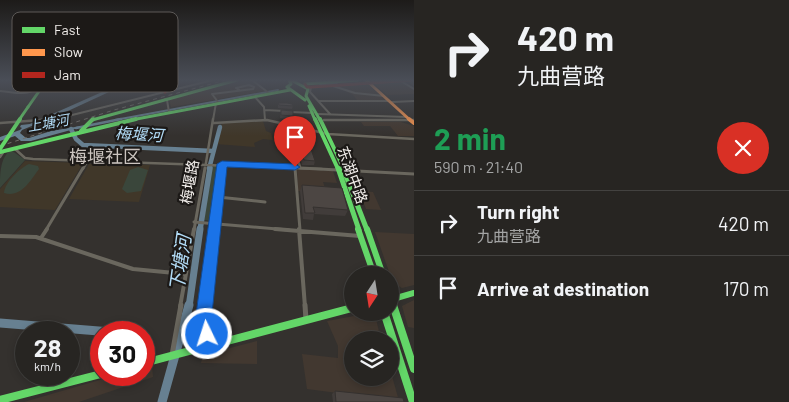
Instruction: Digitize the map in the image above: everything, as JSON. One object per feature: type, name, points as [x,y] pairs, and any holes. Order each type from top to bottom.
[{"type":"main road","points":[[1,151],[34,99]]},
{"type":"main road","points":[[81,130],[94,118],[170,99]]},
{"type":"main road","points":[[1,151],[15,150],[81,130],[234,99]]},
{"type":"main road","name":"东湖中路","points":[[304,99],[315,114]]},
{"type":"main road","name":"东湖中路","points":[[307,99],[346,171],[380,266]]},
{"type":"main road","points":[[388,99],[412,120]]},
{"type":"main road","name":"东湖中路","points":[[325,133],[371,266]]},
{"type":"main road","points":[[399,296],[414,293]]},
{"type":"main road","points":[[155,360],[344,310]]},
{"type":"main road","points":[[387,321],[413,402]]},
{"type":"main road","points":[[399,321],[414,369]]},
{"type":"main road","points":[[0,400],[90,377]]},
{"type":"street","points":[[0,123],[47,120],[137,99]]},
{"type":"street","points":[[256,99],[264,110],[265,120]]},
{"type":"street","points":[[317,99],[330,115]]},
{"type":"street","points":[[166,100],[169,112]]},
{"type":"street","name":"梅堰路","points":[[172,356],[204,164],[214,123],[217,101]]},
{"type":"street","points":[[319,101],[414,102]]},
{"type":"street","points":[[264,110],[412,120]]},
{"type":"street","points":[[214,123],[265,120],[325,133],[414,139]]},
{"type":"street","points":[[324,120],[412,120]]},
{"type":"street","points":[[292,125],[291,138],[297,167],[298,230],[306,321]]},
{"type":"street","points":[[15,150],[21,156],[33,159],[221,164],[414,174]]},
{"type":"street","points":[[0,157],[1,151]]},
{"type":"street","points":[[41,238],[88,160]]},
{"type":"street","points":[[209,346],[204,314],[221,164]]},
{"type":"street","points":[[218,197],[265,202]]},
{"type":"street","points":[[194,222],[361,236]]},
{"type":"street","points":[[0,236],[41,238],[134,269],[186,274]]},
{"type":"shaded area","points":[[170,99],[220,99],[171,107]]},
{"type":"shaded area","points":[[356,99],[385,99],[388,101]]},
{"type":"shaded area","points":[[263,121],[266,131],[271,133],[273,140],[263,139],[254,143],[255,147],[216,144],[222,123]]},
{"type":"shaded area","points":[[361,122],[401,122],[414,126],[414,136],[398,136],[390,126],[364,126]]},
{"type":"shaded area","points":[[25,161],[83,163],[55,210],[0,207],[0,189]]},
{"type":"shaded area","points":[[89,164],[150,165],[139,202],[69,199]]},
{"type":"shaded area","points":[[297,169],[333,171],[337,183],[323,182],[327,194],[298,191]]},
{"type":"shaded area","points":[[359,191],[373,192],[381,210],[366,209]]},
{"type":"shaded area","points":[[375,232],[414,234],[414,285],[402,288],[399,286],[399,266],[387,266]]},
{"type":"shaded area","points":[[414,300],[414,328],[408,327],[402,306]]},
{"type":"shaded area","points":[[344,318],[344,321],[376,321],[379,331],[344,331],[344,386],[395,386],[399,401],[307,389],[302,354],[338,358],[338,346],[327,321]]},
{"type":"shaded area","points":[[257,341],[257,364],[201,363],[203,355]]},
{"type":"shaded area","points":[[90,383],[90,386],[126,386],[79,402],[24,402],[80,386]]},
{"type":"green space","points":[[11,150],[25,160],[0,188],[3,161]]},
{"type":"green space","points":[[29,164],[38,166],[39,169],[28,183],[20,191],[10,194],[4,193],[7,184],[21,169]]},
{"type":"green space","points":[[212,166],[220,166],[212,221],[204,220]]},
{"type":"green space","points":[[138,167],[148,170],[141,191],[127,193],[122,189],[130,170]]},
{"type":"water","points":[[87,99],[94,99],[22,130],[20,133],[29,138],[51,131],[81,126],[78,128],[31,141],[21,141],[15,136],[0,141],[0,137],[20,130],[22,128],[20,127],[21,125],[30,124]]},
{"type":"building","points":[[278,103],[292,104],[293,106],[279,105]]},
{"type":"building","points":[[281,110],[293,111],[293,116],[281,115]]},
{"type":"building","points":[[300,149],[311,149],[315,161],[304,160]]},
{"type":"building","points":[[302,185],[342,188],[348,210],[313,207],[315,213],[305,213]]},
{"type":"building","points":[[335,391],[403,398],[404,402],[336,402]]},
{"type":"waterway","name":"上塘河","points":[[115,120],[230,99]]},
{"type":"waterway","name":"上塘河","points":[[76,128],[121,119]]},
{"type":"waterway","name":"梅堰河","points":[[209,169],[220,127]]},
{"type":"waterway","name":"梅堰河","points":[[71,129],[76,139],[83,145],[213,151]]},
{"type":"waterway","name":"下塘河","points":[[200,230],[210,168]]},
{"type":"waterway","name":"下塘河","points":[[189,307],[200,229]]},
{"type":"waterway","name":"下塘河","points":[[162,402],[189,305]]},
{"type":"waterway","points":[[0,323],[90,330]]},
{"type":"railway","points":[[0,146],[156,99]]},
{"type":"traffic: fast","points":[[28,107],[34,99]]},
{"type":"traffic: fast","points":[[81,131],[94,118],[166,99]]},
{"type":"traffic: fast","points":[[0,152],[108,125],[242,99]]},
{"type":"traffic: fast","points":[[308,99],[319,117],[340,161],[380,266]]},
{"type":"traffic: fast","points":[[309,106],[337,166],[371,266]]},
{"type":"traffic: fast","points":[[0,149],[28,107]]},
{"type":"traffic: fast","points":[[399,297],[414,293]]},
{"type":"traffic: fast","points":[[155,360],[344,310]]},
{"type":"traffic: fast","points":[[387,321],[413,402]]},
{"type":"traffic: fast","points":[[398,321],[414,369]]},
{"type":"traffic: fast","points":[[0,400],[90,377]]},
{"type":"traffic: slow","points":[[387,99],[414,123]]},
{"type":"district","name":"梅堰社区","points":[[105,157]]},
{"type":"route","points":[[207,334],[204,314],[222,164],[295,167]]}]
